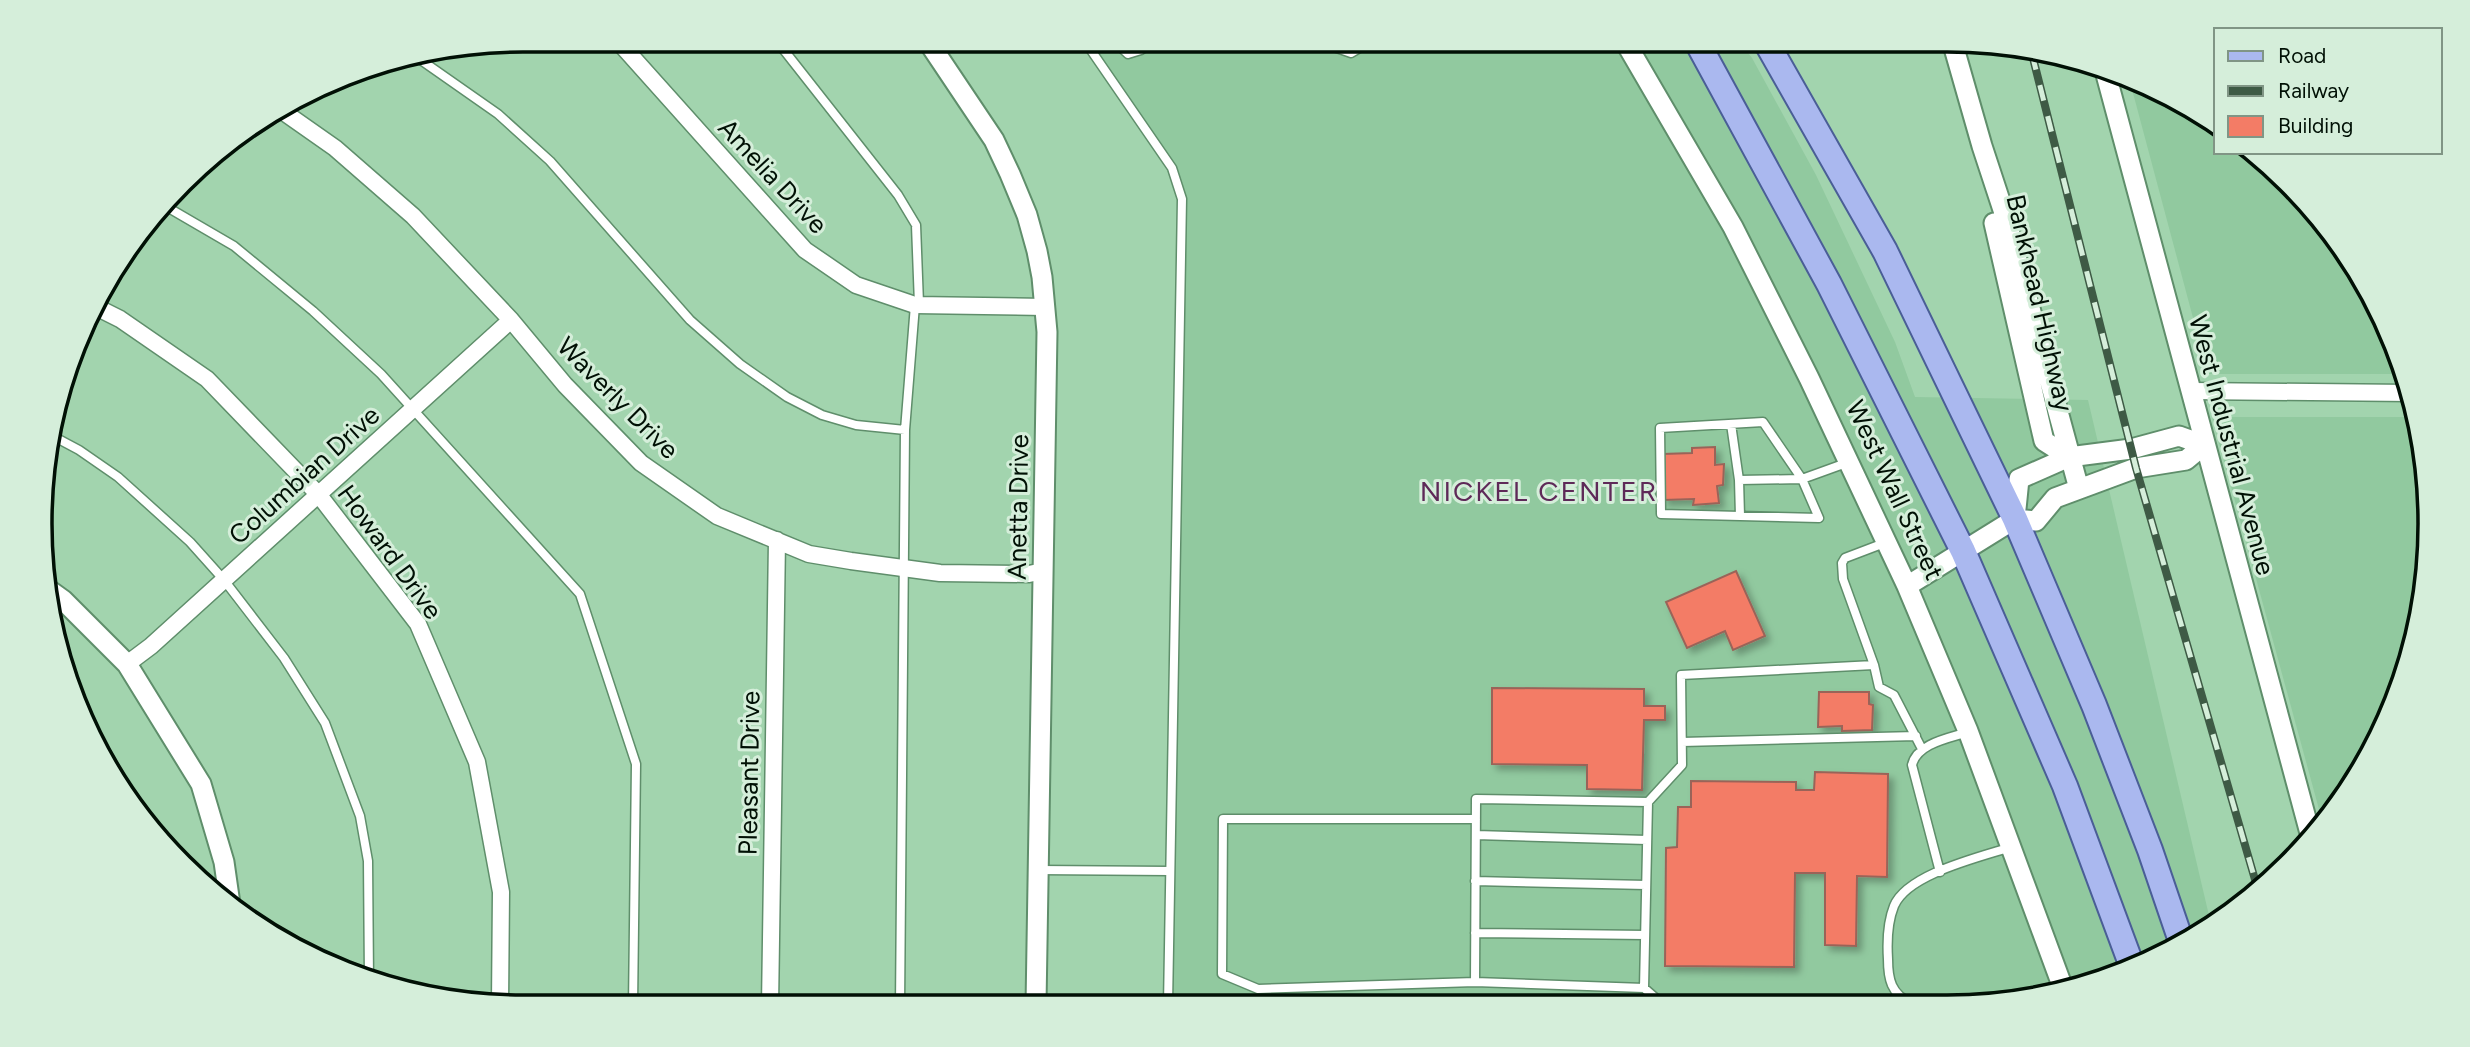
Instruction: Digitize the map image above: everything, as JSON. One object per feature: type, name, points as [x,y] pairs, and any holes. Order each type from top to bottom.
[{"type":"main road","name":"West Wall Street","points":[[1703,52],[1829,284],[1963,551],[2065,786],[2129,958]]},
{"type":"main road","points":[[1772,52],[1885,251],[2015,519],[2094,705],[2150,850],[2178,933]]},
{"type":"street","name":"Amelia Drive","points":[[628,52],[805,250],[856,285],[917,304],[1045,307]]},
{"type":"street","name":"Anetta Drive","points":[[935,52],[994,140],[1010,174],[1035,245],[1045,307],[1047,332],[1036,995]]},
{"type":"street","name":"West Wall Street","points":[[1631,52],[1733,227],[1887,542],[1968,732],[2060,980]]},
{"type":"street","name":"Bankhead Highway","points":[[1955,53],[2005,216],[2068,457],[2079,489]]},
{"type":"street","name":"West Industrial Avenue","points":[[2108,81],[2308,825]]},
{"type":"street","name":"Waverly Drive","points":[[289,116],[335,148],[413,216],[512,320],[565,385],[641,463],[717,516],[809,554],[940,573],[1043,571]]},
{"type":"street","name":"Howard Drive","points":[[103,311],[120,319],[207,379],[319,495],[418,624],[477,762],[500,892],[500,993]]},
{"type":"street","name":"Columbian Drive","points":[[127,664],[151,646],[512,320]]},
{"type":"street","points":[[2191,391],[2399,393]]},
{"type":"street","points":[[2015,519],[2019,479],[2068,457],[2131,450],[2179,436],[2204,445]]},
{"type":"street","points":[[1907,586],[2015,519],[2036,521],[2055,498],[2136,468],[2186,460],[2204,445]]},
{"type":"street","name":"Pleasant Drive","points":[[770,995],[776,540]]},
{"type":"street","points":[[59,597],[127,664],[201,784],[224,862],[228,890]]},
{"type":"lane","points":[[785,52],[898,195],[916,225],[917,304],[905,430],[900,995]]},
{"type":"lane","points":[[1092,52],[1172,168],[1182,199],[1168,995]]},
{"type":"lane","points":[[426,63],[498,114],[550,161],[690,320],[740,364],[787,397],[822,415],[856,425],[905,430]]},
{"type":"lane","points":[[172,210],[234,246],[381,374],[580,594],[636,764],[633,995]]},
{"type":"lane","points":[[1763,422],[1802,479],[1819,518],[1661,514],[1660,428],[1763,422]]},
{"type":"lane","points":[[1731,424],[1739,480],[1740,516]]},
{"type":"lane","points":[[61,440],[126,484],[190,542],[224,580],[284,658],[325,723],[360,817],[368,861],[369,969]]},
{"type":"lane","points":[[1739,480],[1802,479],[1849,462]]},
{"type":"lane","points":[[1887,542],[1845,558],[1841,570],[1879,687],[1894,695],[1922,749]]},
{"type":"lane","points":[[1644,988],[1648,802],[1682,765],[1681,675],[1874,665]]},
{"type":"lane","points":[[1940,872],[1912,765],[1914,757],[1922,749],[1968,732]]},
{"type":"lane","points":[[1682,742],[1916,736]]},
{"type":"lane","points":[[1475,982],[1476,799],[1648,802]]},
{"type":"lane","points":[[1476,819],[1223,820],[1222,974],[1258,989],[1475,982],[1644,988],[1652,995]]},
{"type":"lane","points":[[1476,835],[1647,840]]},
{"type":"lane","points":[[1898,995],[1889,983],[1890,920],[1895,904],[1906,889],[1940,872],[2012,847]]},
{"type":"lane","points":[[1038,870],[1170,871]]},
{"type":"lane","points":[[1475,881],[1646,885]]},
{"type":"lane","points":[[1475,933],[1645,935]]},
{"type":"shaded area","points":[[1095,52],[1747,52],[1816,175],[1895,342],[1915,397],[2088,400],[2209,914],[2155,946],[2098,970],[2038,985],[1977,993],[1171,995],[1183,184]]},
{"type":"shaded area","points":[[2132,90],[2208,132],[2214,136],[2214,154],[2238,154],[2280,190],[2338,262],[2369,315],[2394,374],[2208,374]]},
{"type":"shaded area","points":[[2212,417],[2404,417],[2413,462],[2418,524],[2408,615],[2393,675],[2382,704],[2354,759],[2319,811]]},
{"type":"building","points":[[1715,447],[1715,465],[1724,464],[1723,485],[1717,486],[1719,503],[1693,505],[1694,499],[1663,500],[1663,454],[1692,453],[1692,448]]},
{"type":"building","points":[[1736,571],[1765,636],[1733,650],[1725,631],[1687,648],[1666,602]]},
{"type":"building","points":[[1492,688],[1644,689],[1644,706],[1665,706],[1665,720],[1644,720],[1642,790],[1587,789],[1587,765],[1492,764]]},
{"type":"building","points":[[1819,692],[1869,692],[1869,704],[1873,705],[1872,730],[1842,731],[1842,726],[1818,727]]},
{"type":"building","points":[[1815,772],[1888,774],[1887,877],[1857,876],[1856,946],[1825,945],[1825,873],[1795,873],[1794,967],[1665,966],[1666,848],[1677,847],[1678,807],[1691,807],[1691,781],[1796,782],[1796,790],[1814,790]]},
{"type":"railway","points":[[2034,61],[2136,468],[2255,880]]},
{"type":"district","name":"NICKEL CENTER","points":[[1539,491]]}]
